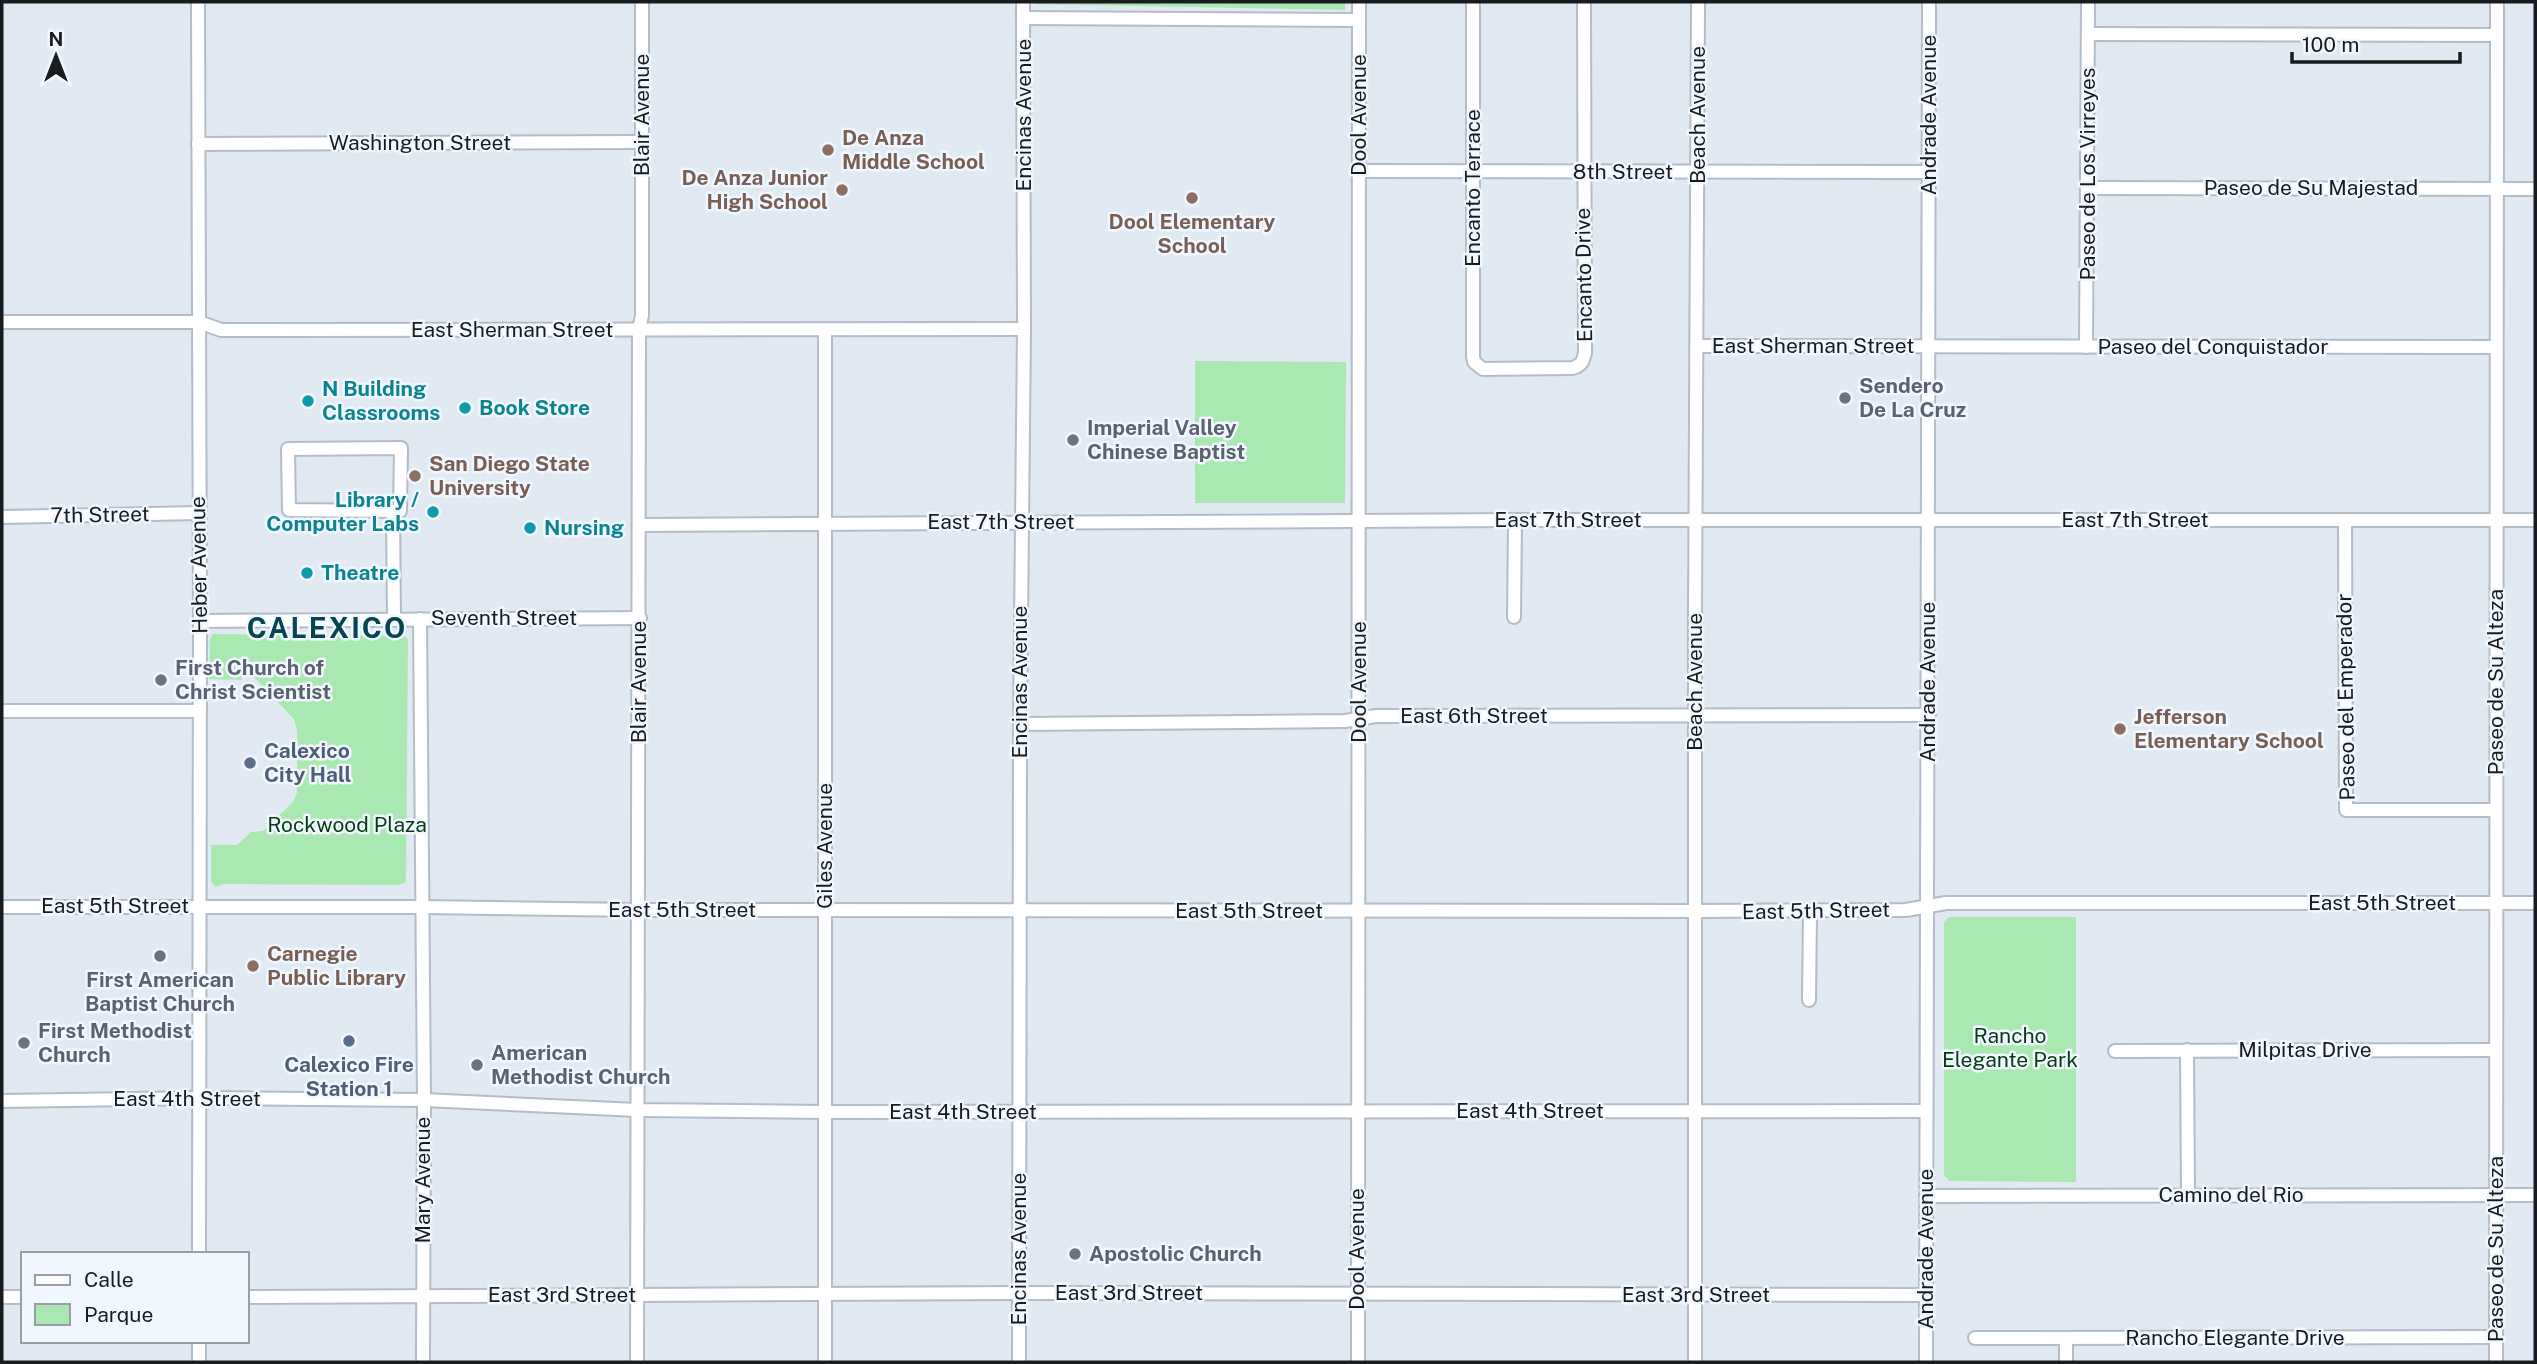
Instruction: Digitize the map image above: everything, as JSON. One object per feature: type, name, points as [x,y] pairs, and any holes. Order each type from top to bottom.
[{"type":"street","name":"Heber Avenue","points":[[198,2],[201,1098],[199,1252]]},
{"type":"street","name":"Blair Avenue","points":[[637,1362],[642,2]]},
{"type":"street","name":"Encinas Avenue","points":[[1019,1362],[1023,2]]},
{"type":"street","name":"Dool Avenue","points":[[1357,1362],[1359,2]]},
{"type":"street","name":"Encanto Terrace","points":[[1473,2],[1473,356],[1474,362],[1483,369]]},
{"type":"street","name":"Encanto Drive","points":[[1483,369],[1573,368],[1580,366],[1583,361],[1584,2]]},
{"type":"street","name":"Beach Avenue","points":[[1695,1362],[1698,2]]},
{"type":"street","name":"Andrade Avenue","points":[[1926,1362],[1929,2]]},
{"type":"street","name":"Paseo de Los Virreyes","points":[[2087,347],[2088,2]]},
{"type":"street","name":"Paseo de Su Alteza","points":[[2496,1362],[2497,2]]},
{"type":"street","points":[[1024,18],[1359,20]]},
{"type":"street","points":[[2088,34],[2497,35]]},
{"type":"street","name":"Washington Street","points":[[198,144],[643,142]]},
{"type":"street","name":"8th Street","points":[[1359,171],[1929,172]]},
{"type":"street","name":"Paseo de Su Majestad","points":[[2087,188],[2535,188]]},
{"type":"street","name":"East Sherman Street","points":[[2,322],[199,322],[221,330],[1024,329]]},
{"type":"street","name":"Giles Avenue","points":[[825,330],[825,1362]]},
{"type":"street","name":"East Sherman Street","points":[[1698,346],[1929,346]]},
{"type":"street","name":"Paseo del Conquistador","points":[[1929,346],[2496,346]]},
{"type":"street","points":[[401,447],[400,511],[393,511],[289,510],[288,449],[401,447]]},
{"type":"street","points":[[393,511],[394,619]]},
{"type":"street","name":"7th Street","points":[[2,517],[199,513]]},
{"type":"street","points":[[1514,617],[1515,520]]},
{"type":"street","name":"East 7th Street","points":[[640,525],[1515,520],[2496,520]]},
{"type":"street","name":"Paseo del Emperador","points":[[2345,520],[2346,810],[2496,810]]},
{"type":"street","points":[[2496,520],[2535,520]]},
{"type":"street","name":"Seventh Street","points":[[200,621],[640,618]]},
{"type":"street","name":"Mary Avenue","points":[[420,619],[423,1362]]},
{"type":"street","points":[[2,711],[200,711]]},
{"type":"street","name":"East 6th Street","points":[[1020,724],[1345,721],[1376,716],[1929,715]]},
{"type":"street","name":"East 5th Street","points":[[2,907],[1810,911],[1906,910],[1946,902],[2535,903]]},
{"type":"street","points":[[1810,911],[1810,1000]]},
{"type":"street","name":"Milpitas Drive","points":[[2115,1051],[2495,1049]]},
{"type":"street","points":[[2187,1050],[2188,1195]]},
{"type":"street","name":"East 4th Street","points":[[2,1101],[201,1098],[424,1100],[637,1110],[824,1112],[1926,1111]]},
{"type":"street","name":"Camino del Rio","points":[[1926,1196],[2535,1195]]},
{"type":"street","name":"East 3rd Street","points":[[248,1297],[1021,1293],[1926,1294]]},
{"type":"street","points":[[2,1297],[21,1297]]},
{"type":"street","name":"Rancho Elegante Drive","points":[[1975,1338],[2496,1337]]},
{"type":"street","points":[[2066,1339],[2066,1362]]},
{"type":"street","points":[[199,1343],[199,1362]]},
{"type":"green space","points":[[1345,2],[1345,10],[1035,4]]},
{"type":"green space","points":[[1195,361],[1346,362],[1345,503],[1195,503]]},
{"type":"green space","name":"Rockwood Plaza","points":[[213,634],[405,636],[408,640],[406,882],[399,885],[224,884],[216,887],[211,882],[211,845],[237,845],[251,832],[263,831],[293,802],[297,793],[297,731],[294,719],[247,670],[241,680],[209,679],[210,638]]},
{"type":"green space","name":"Rancho Elegante Park","points":[[1949,917],[2076,917],[2076,1182],[1949,1181],[1944,1175],[1944,922]]},
{"type":"place","name":"De Anza Middle School","points":[[828,150]]},
{"type":"place","name":"De Anza Junior High School","points":[[842,190]]},
{"type":"place","name":"Dool Elementary School","points":[[1192,198]]},
{"type":"place","name":"Sendero De La Cruz","points":[[1845,398]]},
{"type":"place","name":"N Building Classrooms","points":[[308,401]]},
{"type":"place","name":"Book Store","points":[[465,408]]},
{"type":"place","name":"Imperial Valley Chinese Baptist","points":[[1073,440]]},
{"type":"place","name":"San Diego State University","points":[[415,476]]},
{"type":"place","name":"Library / Computer Labs","points":[[433,512]]},
{"type":"place","name":"Nursing","points":[[530,528]]},
{"type":"place","name":"Theatre","points":[[307,573]]},
{"type":"place","name":"First Church of Christ Scientist","points":[[161,680]]},
{"type":"place","name":"Jefferson Elementary School","points":[[2120,729]]},
{"type":"place","name":"Calexico City Hall","points":[[250,763]]},
{"type":"place","name":"First American Baptist Church","points":[[160,956]]},
{"type":"place","name":"Carnegie Public Library","points":[[253,966]]},
{"type":"place","name":"Calexico Fire Station 1","points":[[349,1041]]},
{"type":"place","name":"First Methodist Church","points":[[24,1043]]},
{"type":"place","name":"American Methodist Church","points":[[477,1065]]},
{"type":"place","name":"Apostolic Church","points":[[1075,1254]]},
{"type":"district","name":"CALEXICO","points":[[327,628]]}]
